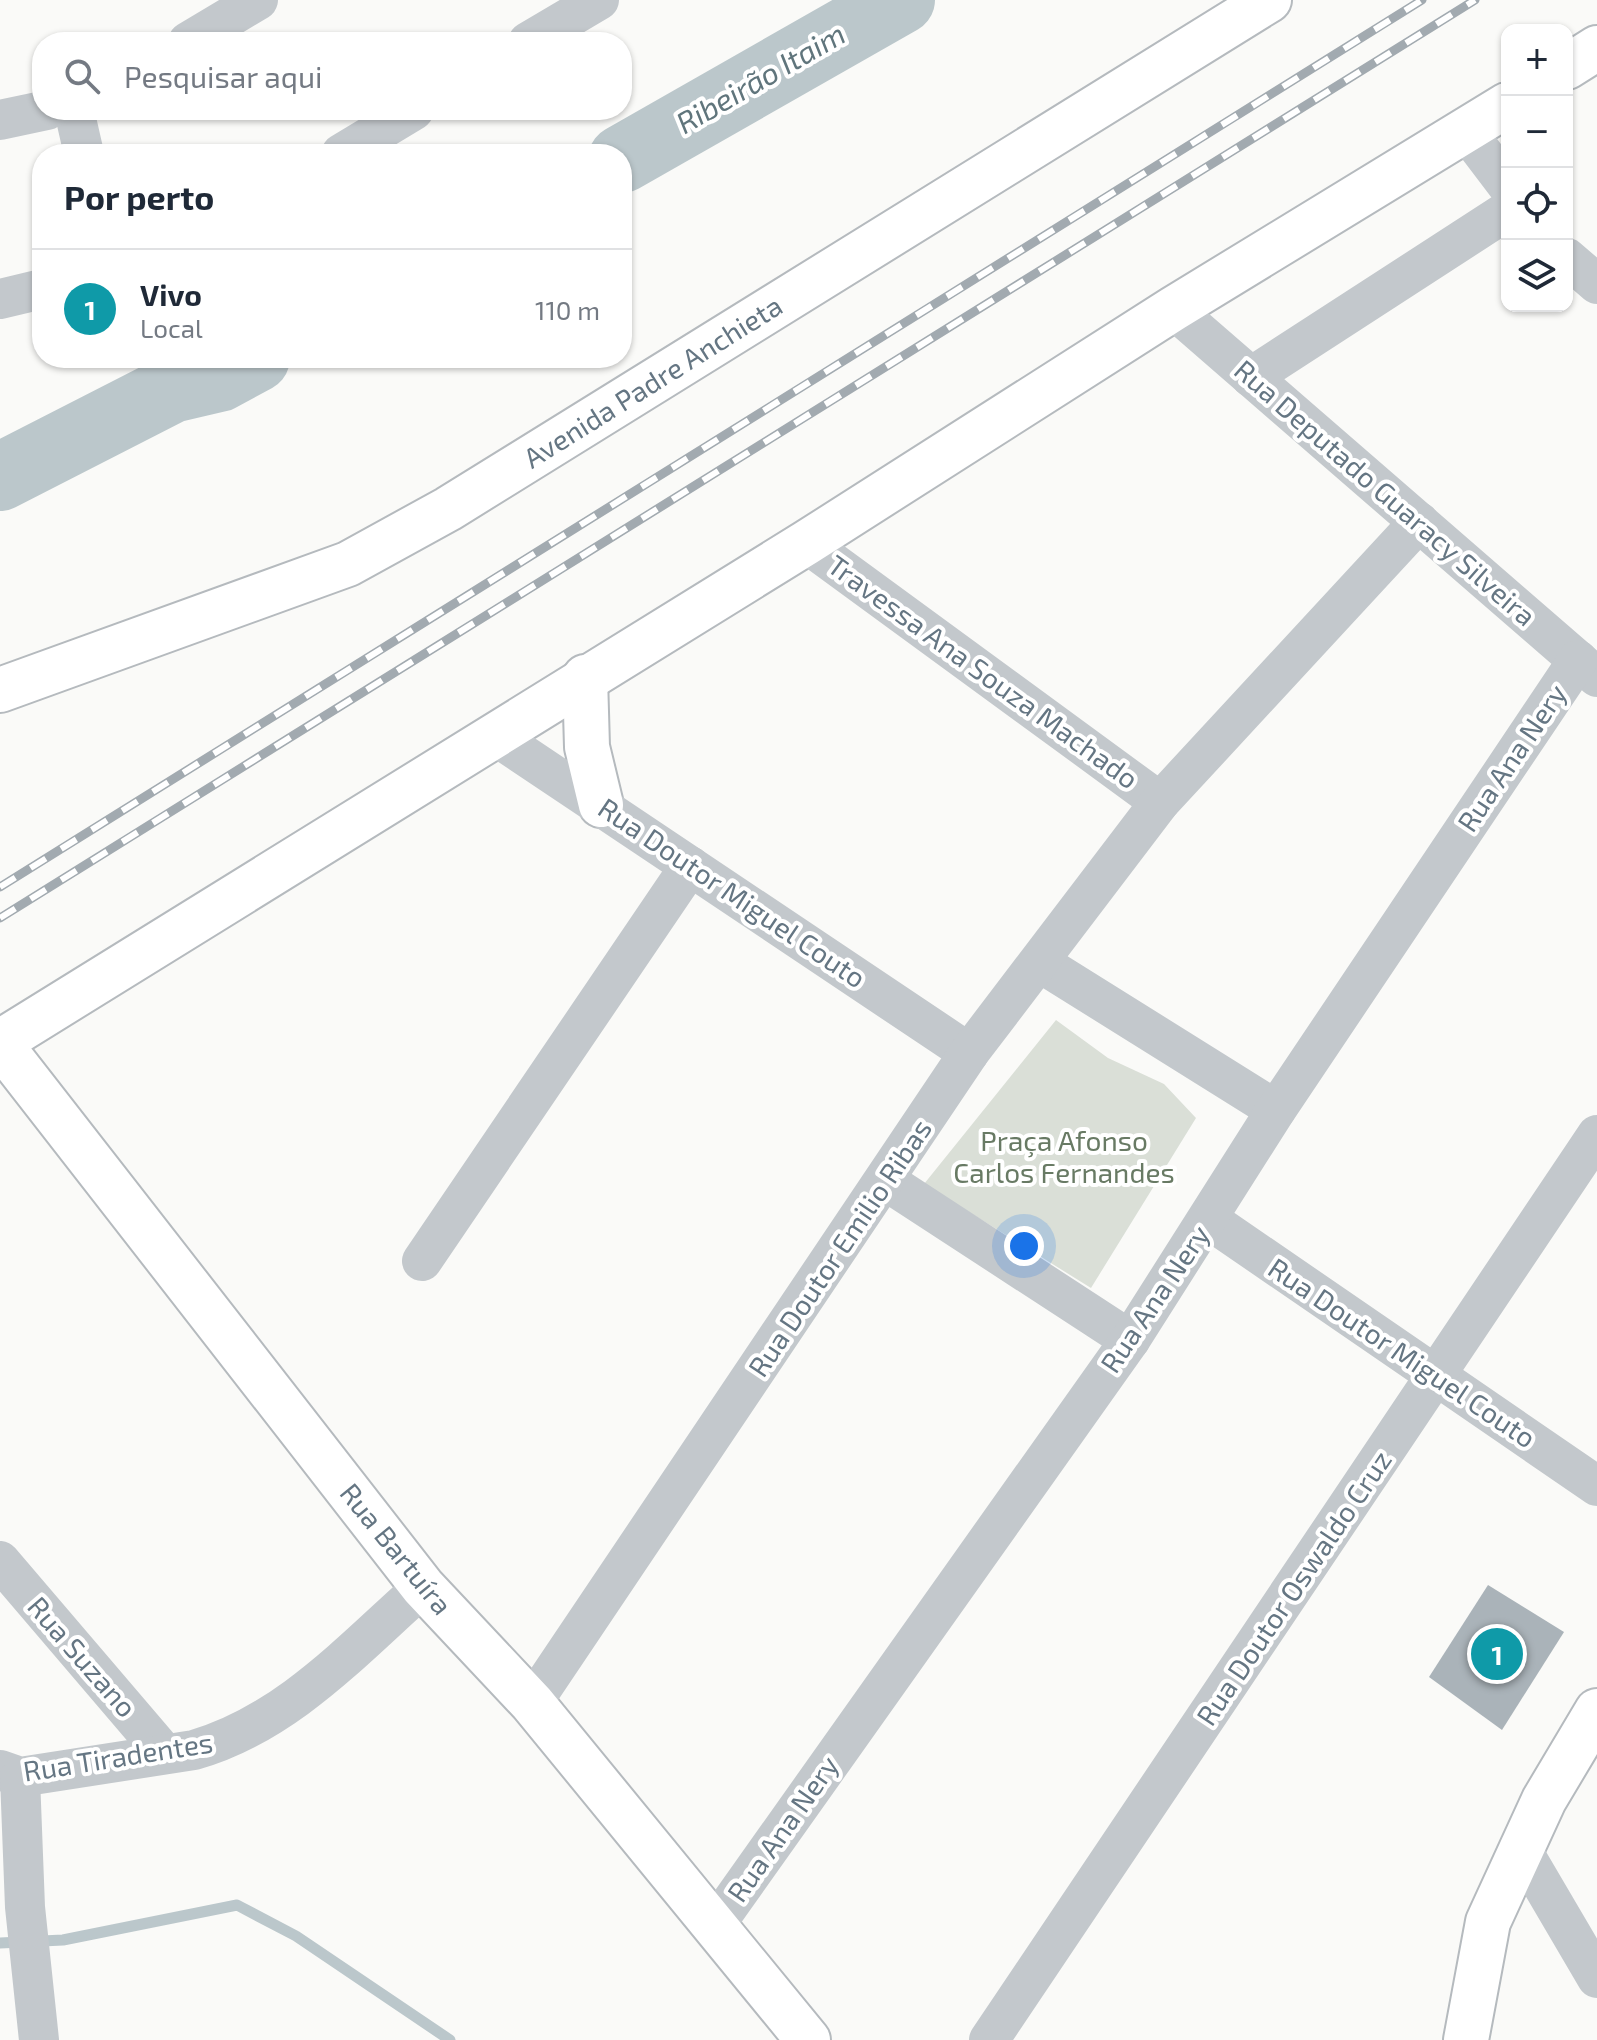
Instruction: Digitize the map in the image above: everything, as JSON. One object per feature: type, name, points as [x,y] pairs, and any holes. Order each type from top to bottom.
[{"type":"main road","name":"Avenida Padre Anchieta","points":[[0,690],[348,564],[461,500],[1269,0]]},
{"type":"main road","points":[[1573,63],[1597,48]]},
{"type":"main road","points":[[0,1043],[585,677],[806,543],[1173,309],[1501,109]]},
{"type":"main road","points":[[585,677],[587,747],[601,805]]},
{"type":"main road","name":"Rua Bartuíra","points":[[0,1043],[423,1587],[532,1703],[808,2040]]},
{"type":"main road","points":[[1466,2040],[1488,1922],[1520,1847],[1597,1711]]},
{"type":"street","points":[[205,32],[258,0]]},
{"type":"street","points":[[545,32],[599,0]]},
{"type":"street","points":[[0,120],[32,113]]},
{"type":"street","points":[[76,120],[82,144]]},
{"type":"street","points":[[358,144],[397,120]]},
{"type":"street","points":[[1466,131],[1501,177]]},
{"type":"street","points":[[1251,377],[1501,215]]},
{"type":"street","points":[[1573,263],[1597,284]]},
{"type":"street","points":[[0,299],[32,291]]},
{"type":"street","name":"Rua Deputado Guaracy Silveira","points":[[1173,309],[1587,669]]},
{"type":"street","name":"Rua Doutor Emilio Ribas","points":[[532,1703],[886,1181],[969,1053],[1160,802],[1419,522]]},
{"type":"street","name":"Travessa Ana Souza Machado","points":[[806,543],[1160,802]]},
{"type":"street","name":"Rua Ana Nery","points":[[715,1925],[1130,1340],[1276,1110],[1587,669]]},
{"type":"street","name":"Rua Doutor Miguel Couto","points":[[494,735],[969,1053]]},
{"type":"street","points":[[422,1261],[690,866]]},
{"type":"street","points":[[1039,962],[1276,1110]]},
{"type":"street","name":"Rua Doutor Oswaldo Cruz","points":[[989,2040],[1436,1379],[1597,1135]]},
{"type":"street","points":[[886,1181],[1130,1340]]},
{"type":"street","name":"Rua Doutor Miguel Couto","points":[[1208,1219],[1436,1379],[1597,1486]]},
{"type":"street","name":"Rua Suzano","points":[[0,1561],[164,1753]]},
{"type":"street","name":"Rua Tiradentes","points":[[10,1773],[194,1750],[220,1743],[292,1703],[423,1587]]},
{"type":"street","points":[[10,1773],[39,2040]]},
{"type":"street","points":[[1520,1847],[1597,1978]]},
{"type":"green space","name":"Praça Afonso Carlos Fernandes","points":[[1056,1020],[1108,1058],[1164,1084],[1196,1118],[1091,1288],[924,1184]]},
{"type":"building","points":[[1488,1585],[1564,1632],[1502,1730],[1429,1677]]},
{"type":"waterway","name":"Ribeirão Itaim","points":[[632,153],[901,0]]},
{"type":"waterway","name":"Ribeirão Itaim","points":[[0,477],[172,389],[219,378],[238,368]]},
{"type":"waterway","points":[[0,1943],[63,1940],[237,1905],[296,1936],[450,2040]]},
{"type":"railway","points":[[0,887],[1422,0]]},
{"type":"railway","points":[[0,918],[1475,0]]},
{"type":"place","name":"Vivo","points":[[1497,1654]]}]
